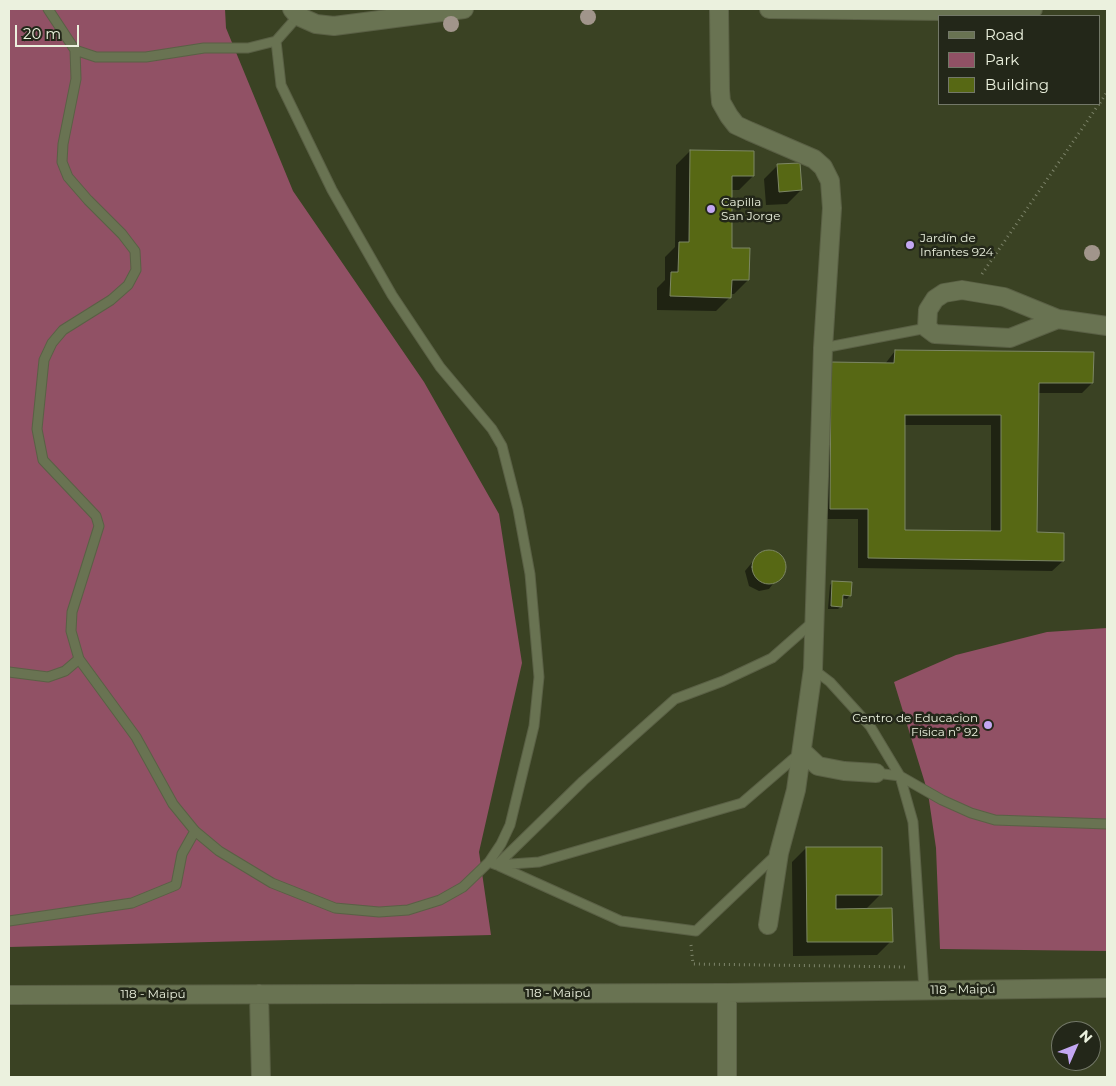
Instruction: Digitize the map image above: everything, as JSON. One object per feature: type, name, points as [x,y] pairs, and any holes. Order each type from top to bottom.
[{"type":"street","points":[[295,13],[316,24],[334,26],[464,9]]},
{"type":"street","points":[[719,9],[721,102],[728,116],[736,125],[814,159],[823,167],[830,180],[832,208],[823,348],[813,669],[796,790],[779,853],[768,925]]},
{"type":"street","points":[[769,9],[944,12],[1032,9]]},
{"type":"street","points":[[1058,319],[1010,338],[934,334],[927,328],[928,310],[935,299],[944,293],[962,290],[1004,297],[1058,319],[1107,326]]},
{"type":"street","points":[[802,751],[818,766],[844,771],[876,773]]},
{"type":"street","name":"118 - Maipú","points":[[9,995],[727,993],[1107,988]]},
{"type":"street","points":[[727,993],[728,1077]]},
{"type":"street","points":[[259,994],[261,1077]]},
{"type":"lane","points":[[48,9],[75,50],[76,79],[63,144],[62,162],[68,177],[122,234],[135,251],[136,270],[128,285],[111,300],[64,330],[52,342],[44,360],[37,429],[43,460],[96,516],[99,526],[72,612],[71,631],[78,659],[136,738],[174,804],[195,831],[219,850],[272,883],[335,908],[355,912],[408,910],[440,900],[463,887],[493,863],[675,699],[723,681],[772,658],[816,619]]},
{"type":"lane","points":[[295,13],[276,41],[281,84],[332,190],[392,295],[440,367],[492,430],[502,446],[516,500],[530,574],[539,677],[534,726],[510,825],[493,863]]},
{"type":"lane","points":[[75,50],[96,57],[146,56],[204,48],[248,48],[276,41]]},
{"type":"lane","points":[[823,348],[927,328]]},
{"type":"lane","points":[[9,672],[48,677],[65,671],[78,659]]},
{"type":"lane","points":[[813,669],[830,682],[870,726],[900,776],[913,822],[924,990]]},
{"type":"lane","points":[[493,863],[539,862],[742,803],[802,751]]},
{"type":"lane","points":[[876,773],[900,776],[942,800],[971,813],[995,820],[1107,824]]},
{"type":"lane","points":[[9,921],[132,903],[176,885],[182,854],[195,831]]},
{"type":"lane","points":[[493,863],[621,922],[696,931],[779,853]]},
{"type":"path","points":[[969,291],[1099,105]]},
{"type":"path","points":[[691,943],[692,964],[922,967]]},
{"type":"green space","points":[[9,9],[225,9],[226,28],[293,191],[424,382],[499,514],[522,663],[479,852],[491,935],[9,947]]},
{"type":"green space","points":[[1107,628],[1107,951],[940,949],[936,848],[928,793],[894,682],[956,655],[1047,632]]},
{"type":"building","name":"Capilla San Jorge","points":[[690,150],[754,151],[754,176],[732,176],[732,248],[750,248],[749,280],[732,280],[731,298],[670,296],[671,272],[678,272],[679,242],[689,242]]},
{"type":"building","points":[[800,163],[802,190],[779,192],[777,164]]},
{"type":"building","points":[[895,350],[1094,352],[1093,383],[1039,383],[1037,532],[1064,533],[1064,561],[868,558],[868,509],[830,509],[831,362],[894,363]],"holes":[[[905,415],[1001,415],[1001,531],[905,530]]]},
{"type":"building","points":[[769,550],[776,551],[781,555],[785,560],[785,574],[781,579],[776,583],[769,584],[762,583],[757,579],[753,574],[752,567],[753,560],[757,555],[762,551]]},
{"type":"building","points":[[832,581],[852,582],[851,596],[843,595],[842,607],[831,606]]},
{"type":"building","points":[[806,847],[882,847],[882,895],[836,895],[836,909],[892,908],[893,942],[807,942]]},
{"type":"place","name":"Capilla San Jorge","points":[[711,209]]},
{"type":"place","name":"Jardín de Infantes 924","points":[[910,245]]},
{"type":"place","name":"Centro de Educacion Física nº 92","points":[[988,725]]}]
